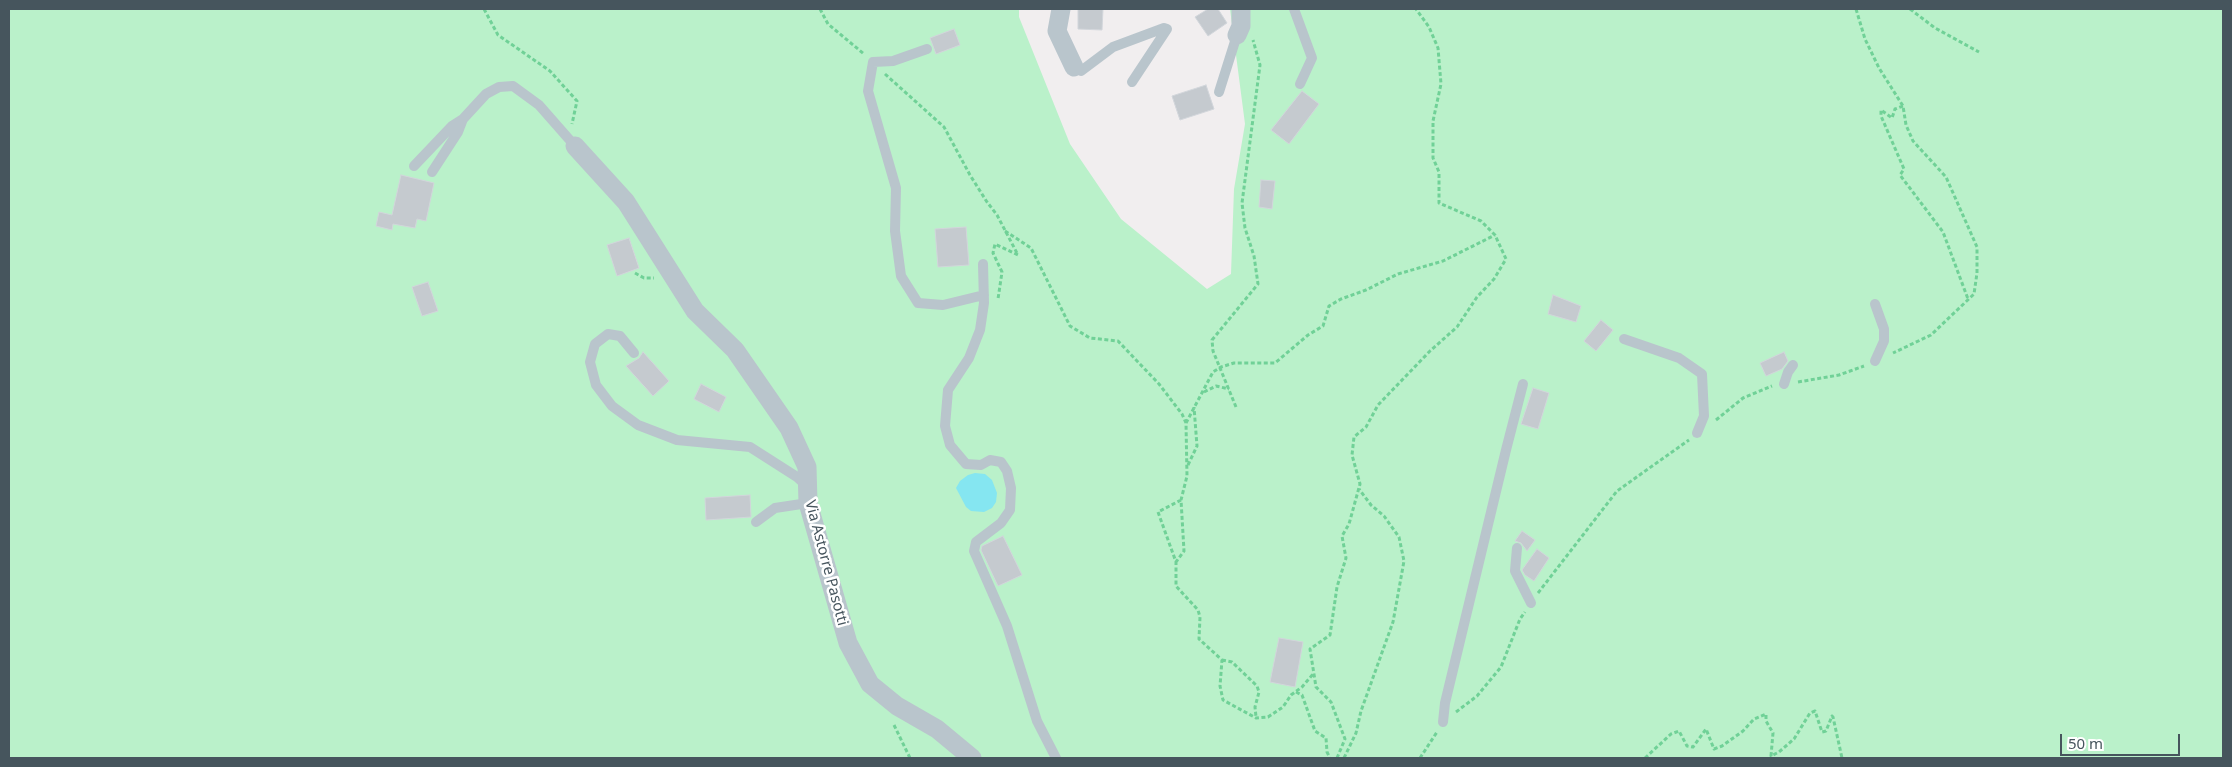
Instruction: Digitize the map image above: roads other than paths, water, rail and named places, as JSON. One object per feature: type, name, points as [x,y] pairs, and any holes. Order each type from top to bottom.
[{"type":"street","points":[[1061,9],[1058,31],[1074,67]]},
{"type":"street","points":[[1241,9],[1241,26],[1245,33]]},
{"type":"street","name":"Via Astorre Pasotti","points":[[575,146],[626,202],[695,311],[735,350],[789,428],[807,467],[808,494],[848,643],[870,684],[897,706],[937,729],[972,758]]},
{"type":"lane","points":[[1294,9],[1312,58],[1300,84]]},
{"type":"lane","points":[[1074,67],[1080,71],[1113,46],[1164,28],[1168,29],[1132,82]]},
{"type":"lane","points":[[1219,92],[1245,33]]},
{"type":"lane","points":[[927,49],[893,61],[873,62],[868,91],[896,188],[895,231],[901,276],[918,303],[943,305],[984,295]]},
{"type":"lane","points":[[414,166],[486,94],[499,87],[513,86],[540,105],[575,146]]},
{"type":"lane","points":[[432,172],[458,132],[463,119]]},
{"type":"lane","points":[[983,264],[984,295],[980,330],[972,353],[948,390],[946,426],[950,445],[966,464],[981,465],[990,460],[1002,462],[1007,471],[1011,488],[1010,510],[1001,523],[976,542],[974,552],[1007,626],[1037,721],[1056,758]]},
{"type":"lane","points":[[1875,304],[1884,330],[1884,341],[1875,361]]},
{"type":"lane","points":[[634,353],[620,336],[608,334],[595,344],[590,362],[596,385],[612,406],[638,425],[677,440],[750,447],[797,477],[808,494],[795,503],[775,508],[756,522]]},
{"type":"lane","points":[[1624,339],[1679,358],[1702,374],[1704,416],[1698,434]]},
{"type":"lane","points":[[1784,384],[1788,372],[1793,365]]},
{"type":"lane","points":[[1442,722],[1445,703],[1523,384]]},
{"type":"lane","points":[[1517,548],[1516,571],[1531,604]]},
{"type":"water","points":[[975,473],[985,474],[992,480],[997,493],[996,502],[992,508],[984,512],[971,511],[966,507],[956,488],[960,481],[968,475]]}]
